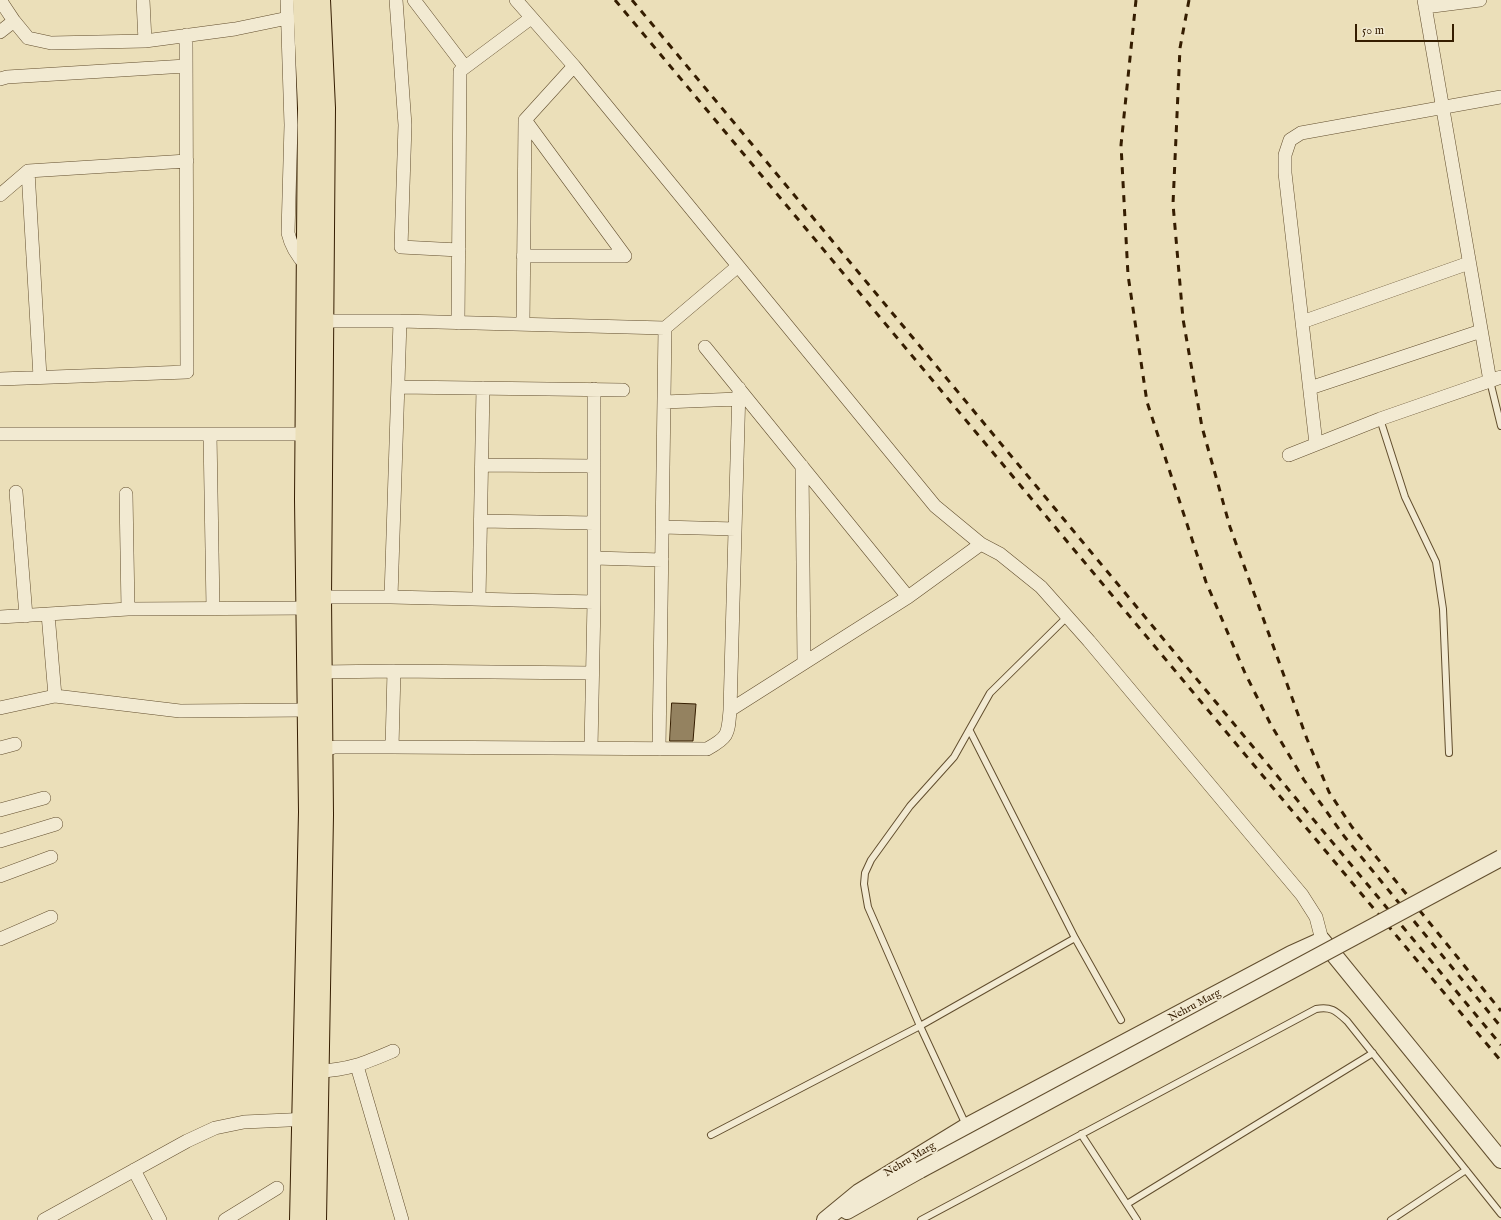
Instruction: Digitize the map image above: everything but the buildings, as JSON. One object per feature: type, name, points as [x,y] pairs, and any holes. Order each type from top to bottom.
[{"type":"main road","points":[[304,0],[308,108],[322,321],[323,433],[316,604],[307,710],[312,952],[318,1071],[309,1119],[316,1220]]},
{"type":"main road","points":[[300,1220],[309,1119],[312,952],[323,815],[321,672],[305,434],[306,265],[315,231],[325,108],[320,0]]},
{"type":"street","points":[[0,0],[28,38],[51,43],[145,41],[235,29],[288,18]]},
{"type":"street","points":[[143,0],[145,41]]},
{"type":"street","points":[[287,0],[291,125],[288,233],[291,244],[297,255],[306,265]]},
{"type":"street","points":[[396,0],[405,125],[401,247],[459,250]]},
{"type":"street","points":[[414,0],[465,67]]},
{"type":"street","points":[[516,0],[574,66],[935,506],[981,544],[1000,554],[1027,575],[1041,587],[1068,617],[1302,895],[1316,917],[1322,940],[1501,1160]]},
{"type":"street","points":[[1289,455],[1380,419],[1496,379],[1481,331],[1424,3],[1480,0]]},
{"type":"street","points":[[458,323],[460,71],[531,18]]},
{"type":"street","points":[[0,32],[14,21]]},
{"type":"street","points":[[0,379],[188,372],[186,35]]},
{"type":"street","points":[[0,79],[7,77],[186,66]]},
{"type":"street","points":[[523,324],[525,120],[574,66]]},
{"type":"street","points":[[1316,444],[1285,173],[1284,155],[1290,140],[1301,133],[1501,97]]},
{"type":"street","points":[[523,256],[625,256],[525,120]]},
{"type":"street","points":[[0,195],[28,171],[186,161]]},
{"type":"street","points":[[28,171],[40,377]]},
{"type":"street","points":[[1302,322],[1469,263]]},
{"type":"street","points":[[322,321],[400,321],[664,328],[737,266]]},
{"type":"street","points":[[391,597],[400,321]]},
{"type":"street","points":[[659,749],[664,328]]},
{"type":"street","points":[[1310,388],[1481,331]]},
{"type":"street","points":[[705,347],[738,393],[802,466],[908,596]]},
{"type":"street","points":[[398,387],[623,390]]},
{"type":"street","points":[[479,599],[483,388]]},
{"type":"street","points":[[591,748],[594,602],[594,389]]},
{"type":"street","points":[[664,402],[738,393]]},
{"type":"street","points":[[322,750],[335,747],[708,749],[722,741],[729,730],[730,710],[738,393]]},
{"type":"street","points":[[0,434],[305,434]]},
{"type":"street","points":[[210,434],[212,608]]},
{"type":"street","points":[[482,465],[594,466]]},
{"type":"street","points":[[802,466],[804,663]]},
{"type":"street","points":[[16,492],[26,616]]},
{"type":"street","points":[[126,494],[128,609]]},
{"type":"street","points":[[480,521],[594,523]]},
{"type":"street","points":[[662,528],[735,529]]},
{"type":"street","points":[[730,710],[908,596],[981,544]]},
{"type":"street","points":[[594,558],[662,560]]},
{"type":"street","points":[[0,617],[128,609],[212,608],[316,604],[391,597],[594,602]]},
{"type":"street","points":[[48,614],[55,696]]},
{"type":"street","points":[[321,672],[394,670],[592,673]]},
{"type":"street","points":[[392,747],[394,670]]},
{"type":"street","points":[[0,708],[55,696],[180,711],[307,710]]},
{"type":"street","points":[[0,748],[15,744]]},
{"type":"street","points":[[0,810],[44,798]]},
{"type":"street","points":[[0,842],[56,824]]},
{"type":"street","points":[[0,876],[51,857]]},
{"type":"street","points":[[830,1220],[920,1170],[1501,858]]},
{"type":"street","points":[[0,939],[50,917]]},
{"type":"street","name":"Nehru Marg","points":[[825,1220],[859,1192],[878,1179],[967,1126],[1291,954],[1322,940]]},
{"type":"street","points":[[318,1071],[340,1070],[357,1066],[393,1051]]},
{"type":"street","points":[[357,1066],[402,1220]]},
{"type":"street","points":[[44,1220],[134,1170],[215,1128],[244,1122],[309,1119]]},
{"type":"street","points":[[134,1170],[160,1220]]},
{"type":"street","points":[[225,1220],[278,1188]]},
{"type":"lane","points":[[1496,379],[1501,426]]},
{"type":"lane","points":[[1380,419],[1405,498],[1436,562],[1443,609],[1449,753]]},
{"type":"lane","points":[[967,1126],[920,1026],[868,906],[864,884],[865,872],[910,806],[954,757],[990,693],[1068,617]]},
{"type":"lane","points":[[970,731],[1076,938],[1121,1020]]},
{"type":"lane","points":[[711,1135],[920,1026],[1076,938]]},
{"type":"lane","points":[[921,1220],[1316,1009],[1326,1007],[1337,1011],[1347,1021],[1501,1214]]},
{"type":"lane","points":[[1127,1204],[1373,1053]]},
{"type":"lane","points":[[1081,1134],[1137,1220]]},
{"type":"lane","points":[[1391,1220],[1466,1170]]},
{"type":"railway","points":[[615,0],[1501,1061]]},
{"type":"railway","points":[[632,0],[1501,1045]]},
{"type":"railway","points":[[1136,0],[1121,145],[1128,275],[1147,402],[1206,582],[1245,673],[1271,725],[1304,780],[1344,836],[1501,1027]]},
{"type":"railway","points":[[1189,0],[1180,48],[1173,204],[1183,319],[1202,427],[1230,527],[1307,739],[1329,792],[1352,827],[1501,1011]]}]
